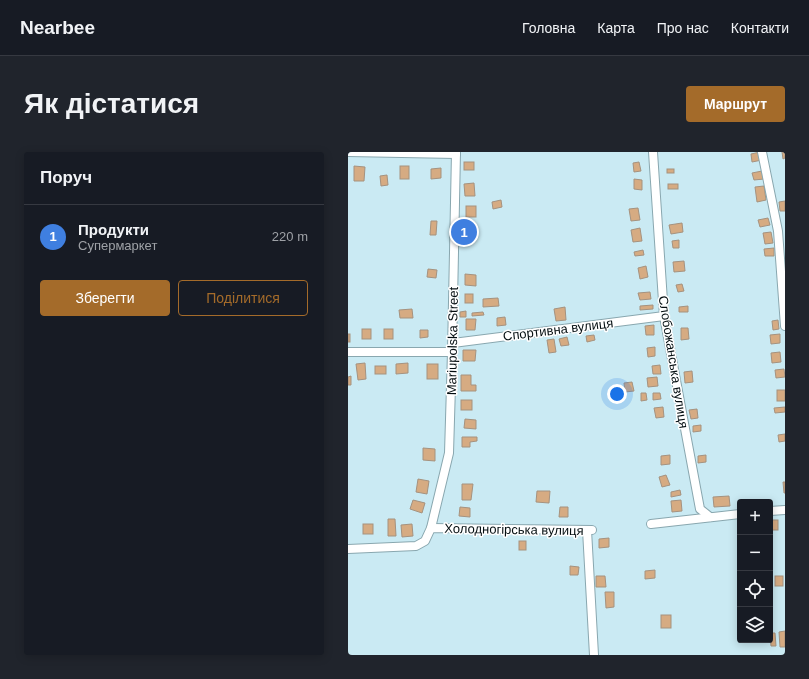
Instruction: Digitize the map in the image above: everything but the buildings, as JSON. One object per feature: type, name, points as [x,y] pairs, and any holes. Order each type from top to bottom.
[{"type":"street","points":[[348,152],[456,153]]},
{"type":"street","name":"Слобожанська вулиця","points":[[653,152],[664,316],[700,509],[710,517]]},
{"type":"street","points":[[762,152],[778,231],[785,326]]},
{"type":"street","name":"Mariupolska Street","points":[[431,528],[449,453],[453,343],[456,153]]},
{"type":"street","name":"Спортивна вулиця","points":[[453,343],[664,316]]},
{"type":"street","points":[[348,352],[452,352]]},
{"type":"street","points":[[773,511],[785,510]]},
{"type":"street","points":[[651,524],[737,514]]},
{"type":"street","name":"Холодногірська вулиця","points":[[348,549],[416,546],[424,541],[431,528],[590,530],[594,655]]},
{"type":"place","name":"Продукти","points":[[464,232]]}]
